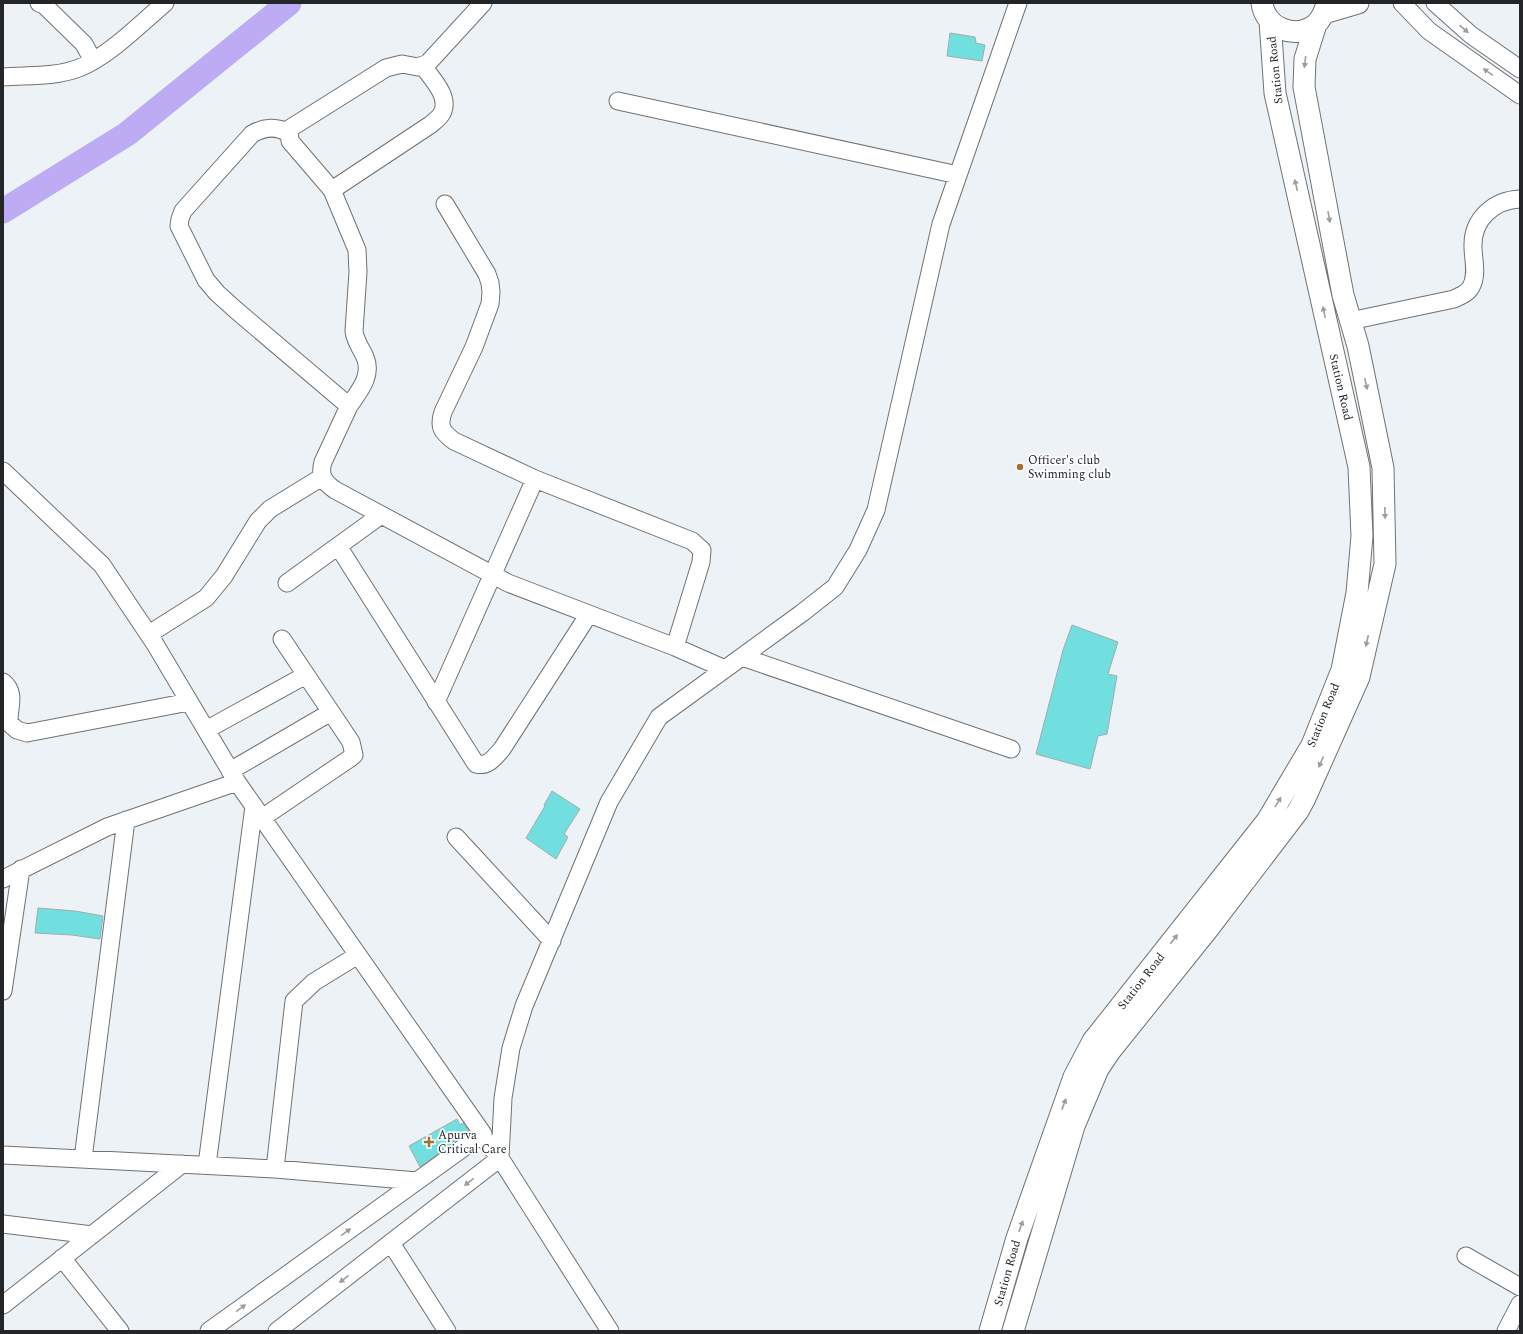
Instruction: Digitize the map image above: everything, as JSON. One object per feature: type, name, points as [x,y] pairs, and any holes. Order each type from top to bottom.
[{"type":"main road","points":[[1263,9],[1280,29],[1292,32],[1305,30],[1322,14],[1358,3]]},
{"type":"main road","name":"Station Road","points":[[1013,1331],[1071,1135],[1093,1041],[1275,826],[1312,745],[1342,670],[1356,593],[1362,536],[1359,467],[1275,93],[1263,9]]},
{"type":"main road","name":"Station Road","points":[[1275,826],[1298,811],[1306,798],[1358,676],[1385,564],[1383,468],[1358,346],[1343,295],[1304,87],[1305,59],[1322,14]]},
{"type":"main road","name":"Station Road","points":[[990,1331],[1017,1238],[1083,1080]]},
{"type":"street","points":[[39,3],[44,5],[84,44],[94,61]]},
{"type":"street","points":[[3,77],[53,74],[78,68],[94,61],[165,3]]},
{"type":"street","points":[[288,133],[291,127],[386,68],[402,64],[418,67],[428,63],[483,3]]},
{"type":"street","points":[[277,1331],[500,1158],[503,1098],[511,1048],[524,1006],[609,802],[659,717],[835,587],[858,550],[876,510],[941,224],[1018,3]]},
{"type":"street","points":[[1402,3],[1429,31],[1520,95]]},
{"type":"street","points":[[1435,3],[1471,35],[1520,69]]},
{"type":"street","points":[[332,190],[430,125],[443,112],[443,98],[437,85],[423,66]]},
{"type":"street","points":[[618,101],[958,175]]},
{"type":"street","points":[[349,406],[217,293],[206,280],[179,226],[183,211],[252,134],[259,130],[274,128],[282,129],[288,133],[290,140],[332,190],[357,250],[358,272],[354,331],[355,339],[368,364],[368,372],[365,381],[349,406],[322,462],[322,477],[326,484],[508,583],[675,647],[725,669]]},
{"type":"street","points":[[1350,321],[1454,300],[1465,294],[1471,287],[1474,278],[1473,245],[1476,229],[1483,216],[1493,206],[1510,200],[1520,199]]},
{"type":"street","points":[[445,204],[487,274],[491,292],[490,304],[474,347],[443,412],[440,421],[441,428],[446,435],[454,441],[535,479],[692,541],[698,545],[702,550],[701,562],[675,647]]},
{"type":"street","points":[[3,471],[102,565],[149,634],[234,776],[483,1134],[481,1135],[500,1158],[610,1331]]},
{"type":"street","points":[[149,634],[206,598],[224,576],[258,521],[270,509],[322,477]]},
{"type":"street","points":[[436,702],[535,479]]},
{"type":"street","points":[[287,583],[381,515]]},
{"type":"street","points":[[338,546],[476,764],[481,765],[489,763],[502,749],[589,614]]},
{"type":"street","points":[[258,812],[354,755],[351,742],[282,639]]},
{"type":"street","points":[[742,657],[1011,749]]},
{"type":"street","points":[[206,730],[306,675]]},
{"type":"street","points":[[3,682],[7,685],[11,692],[12,703],[9,724],[17,730],[27,733],[189,702]]},
{"type":"street","points":[[3,879],[107,827],[234,776],[331,712]]},
{"type":"street","points":[[207,1166],[258,812]]},
{"type":"street","points":[[83,1159],[126,820]]},
{"type":"street","points":[[456,838],[552,941]]},
{"type":"street","points":[[3,991],[21,869]]},
{"type":"street","points":[[275,1169],[294,1001],[314,982],[358,955]]},
{"type":"street","points":[[209,1331],[481,1135]]},
{"type":"street","points":[[3,1155],[275,1169],[416,1182]]},
{"type":"street","points":[[3,1305],[182,1164]]},
{"type":"street","points":[[3,1224],[92,1235]]},
{"type":"street","points":[[391,1243],[447,1331]]},
{"type":"street","points":[[1466,1256],[1520,1287]]},
{"type":"street","points":[[62,1258],[120,1331]]},
{"type":"street","points":[[1506,1331],[1520,1304]]},
{"type":"building","points":[[950,33],[975,37],[976,43],[985,45],[982,61],[947,56]]},
{"type":"building","points":[[1072,625],[1118,642],[1108,674],[1117,676],[1107,734],[1098,736],[1090,769],[1036,754],[1063,650]]},
{"type":"building","points":[[552,791],[580,809],[564,834],[568,837],[556,859],[526,838]]},
{"type":"building","points":[[38,908],[75,911],[103,916],[100,939],[72,935],[35,933]]},
{"type":"building","points":[[457,1119],[460,1125],[463,1123],[469,1131],[420,1167],[409,1146]]},
{"type":"waterway","points":[[3,211],[127,134],[289,3]]},
{"type":"place","name":"Officer's club Swimming club","points":[[1020,467]]},
{"type":"place","name":"Apurva Critical Care","points":[[429,1142]]}]
